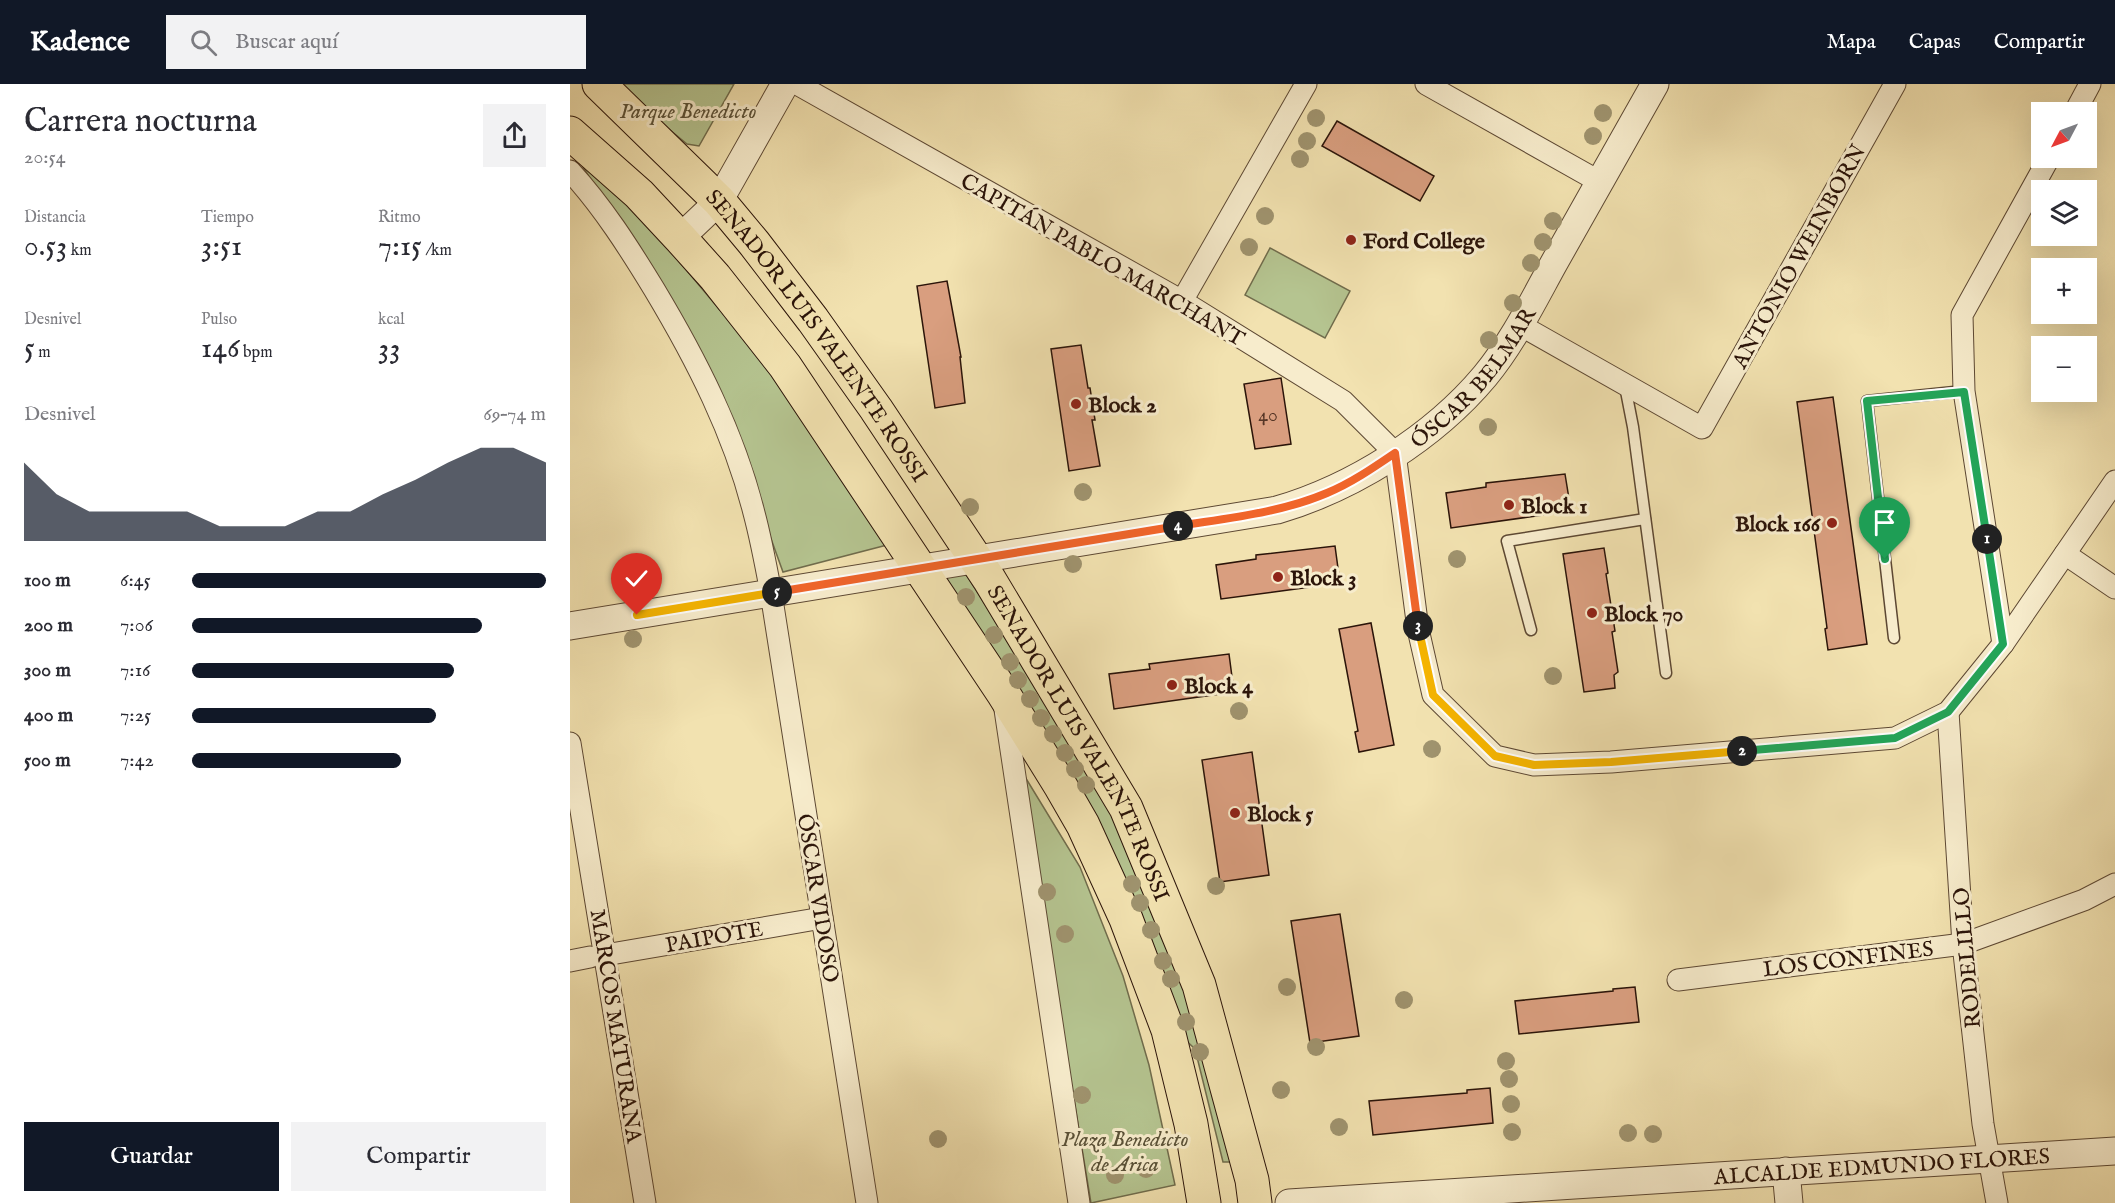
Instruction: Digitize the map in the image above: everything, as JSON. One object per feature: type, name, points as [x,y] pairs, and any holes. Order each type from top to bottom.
[{"type":"main road","name":"SENADOR LUIS VALENTE ROSSI","points":[[599,84],[718,201],[754,243],[813,320],[876,409],[976,559],[1126,808],[1199,985],[1252,1180],[1255,1203]]},
{"type":"main road","name":"SENADOR LUIS VALENTE ROSSI","points":[[570,133],[639,194],[680,238],[715,277],[785,366],[1033,740],[1083,825],[1126,919],[1168,1030],[1182,1080],[1204,1203]]},
{"type":"street","points":[[680,238],[718,201],[785,84]]},
{"type":"street","name":"CAPITÁN PABLO MARCHANT","points":[[797,84],[1182,301],[1343,401],[1395,453]]},
{"type":"street","points":[[1182,301],[1306,84]]},
{"type":"street","points":[[1426,84],[1600,182]]},
{"type":"street","name":"ÓSCAR BELMAR","points":[[570,626],[1277,510],[1329,492],[1360,477],[1431,429],[1468,395],[1486,374],[1520,325],[1655,84]]},
{"type":"street","name":"ANTONIO WEINBORN","points":[[1624,384],[1702,428],[1894,84]]},
{"type":"street","points":[[2080,102],[2090,84]]},
{"type":"street","points":[[2003,644],[1964,392],[1962,315],[2043,168]]},
{"type":"street","name":"ÓSCAR VIDOSO","points":[[570,171],[612,223],[676,326],[705,380],[725,428],[754,512],[771,592],[867,1203]]},
{"type":"street","points":[[1520,325],[1624,384]]},
{"type":"street","points":[[1395,453],[1418,629],[1433,695],[1495,756],[1534,765],[1611,762],[1895,738],[1948,712],[2003,644],[2115,481]]},
{"type":"street","points":[[2066,554],[2115,588]]},
{"type":"street","points":[[1003,693],[1079,1203]]},
{"type":"street","name":"RODELILLO","points":[[1948,712],[1964,944],[1983,1124],[1997,1203]]},
{"type":"street","name":"MARCOS MATURANA","points":[[570,743],[588,958],[645,1203]]},
{"type":"street","name":"LOS CONFINES","points":[[1678,980],[1964,944],[2084,900],[2115,884]]},
{"type":"street","name":"PAIPOTE","points":[[588,958],[822,918]]},
{"type":"street","name":"ALCALDE EDMUNDO FLORES","points":[[1289,1203],[1492,1197],[1786,1172],[2115,1151]]},
{"type":"street","points":[[1786,1172],[1789,1203]]},
{"type":"lane","points":[[1624,384],[1633,427],[1666,673]]},
{"type":"lane","points":[[1894,638],[1867,401],[1964,392]]},
{"type":"lane","points":[[1531,630],[1507,541],[1645,519]]},
{"type":"green space","name":"Parque Benedicto","points":[[614,84],[734,84],[699,146],[687,144]]},
{"type":"green space","points":[[578,159],[647,223],[719,309],[749,338],[887,545],[783,572],[711,372]]},
{"type":"green space","points":[[1270,248],[1350,291],[1325,338],[1245,295]]},
{"type":"green space","points":[[964,571],[1106,797],[1185,990],[1234,1162],[1223,1162],[1195,1049],[1178,1033],[942,578]]},
{"type":"green space","name":"Plaza Benedicto de Arica","points":[[1019,767],[1080,867],[1123,976],[1149,1065],[1175,1185],[1091,1203]]},
{"type":"building","points":[[1337,121],[1434,176],[1420,201],[1322,146]]},
{"type":"building","points":[[947,281],[961,357],[965,403],[935,408],[917,286]]},
{"type":"building","name":"Block 2","points":[[1081,345],[1088,388],[1090,388],[1095,420],[1092,420],[1100,466],[1069,471],[1051,349]]},
{"type":"building","points":[[1281,378],[1291,444],[1255,449],[1244,384]]},
{"type":"building","name":"Block 166","points":[[1833,397],[1867,644],[1828,650],[1797,402]]},
{"type":"building","name":"Block 1","points":[[1565,474],[1571,511],[1451,528],[1446,493],[1486,487],[1486,483]]},
{"type":"building","name":"Block 3","points":[[1335,546],[1340,583],[1221,599],[1216,565],[1256,559],[1256,555]]},
{"type":"building","name":"Block 70","points":[[1604,548],[1618,672],[1614,675],[1615,688],[1584,692],[1563,554]]},
{"type":"building","points":[[1371,623],[1394,745],[1359,752],[1355,732],[1358,731],[1339,629]]},
{"type":"building","name":"Block 4","points":[[1229,654],[1234,692],[1114,709],[1109,674],[1150,669],[1149,664]]},
{"type":"building","name":"Block 5","points":[[1252,752],[1269,875],[1220,882],[1202,760]]},
{"type":"building","points":[[1340,914],[1359,1036],[1310,1043],[1291,921]]},
{"type":"building","points":[[1635,987],[1639,1022],[1519,1034],[1515,1001]]},
{"type":"building","points":[[1490,1088],[1493,1123],[1373,1135],[1369,1101],[1467,1093],[1467,1090]]},
{"type":"place","name":"Ford College","points":[[1351,240]]},
{"type":"place","name":"Block 2","points":[[1076,404]]},
{"type":"place","name":"Block 1","points":[[1509,505]]},
{"type":"place","name":"Block 166","points":[[1832,523]]},
{"type":"place","name":"Block 3","points":[[1278,577]]},
{"type":"place","name":"Block 70","points":[[1592,613]]},
{"type":"place","name":"Block 4","points":[[1172,685]]},
{"type":"place","name":"Block 5","points":[[1235,813]]},
{"type":"route","points":[[637,615],[1277,510],[1329,492],[1360,477],[1395,453],[1418,629],[1433,695],[1495,756],[1534,765],[1611,762],[1895,738],[1948,712],[2003,644],[1964,392],[1867,401],[1885,559]]}]
